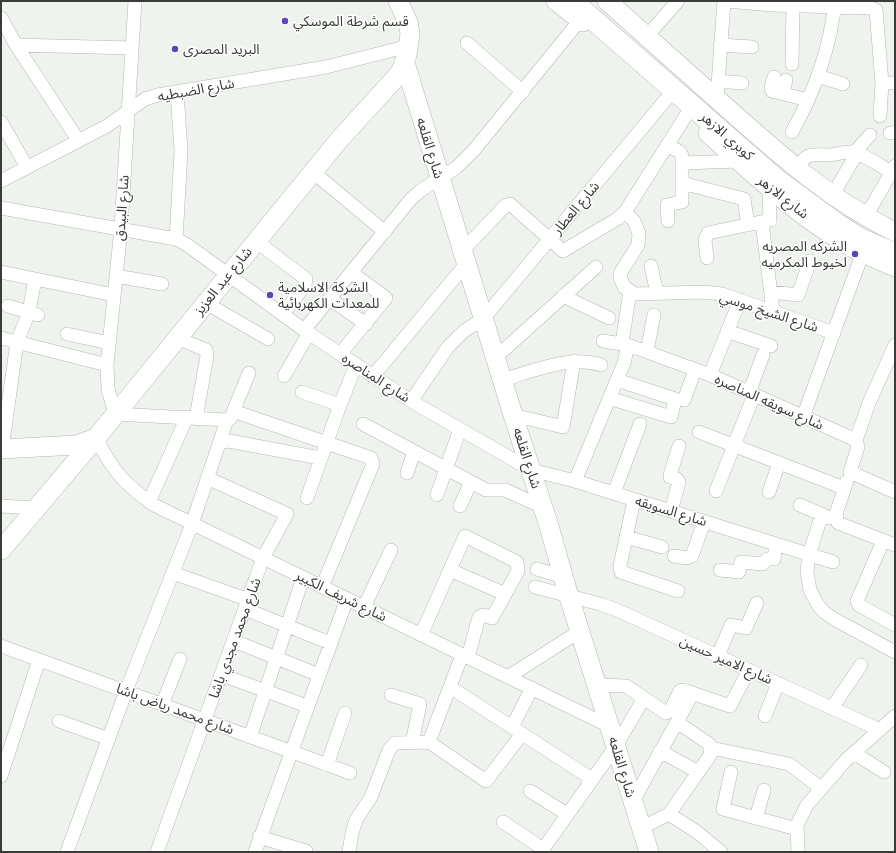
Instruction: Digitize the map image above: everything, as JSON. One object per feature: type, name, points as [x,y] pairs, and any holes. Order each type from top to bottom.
[{"type":"main road","points":[[398,1],[408,22],[407,55]]},
{"type":"main road","name":"شارع الازهر","points":[[556,1],[581,20],[769,188],[831,233],[863,252],[895,266]]},
{"type":"main road","name":"كوبري الازهر","points":[[572,1],[777,180],[836,224],[859,238],[895,254]]},
{"type":"main road","name":"كوبري الازهر","points":[[593,1],[610,14],[783,172],[842,216],[864,229],[895,243]]},
{"type":"main road","points":[[607,1],[647,36],[718,90],[797,168],[832,196],[865,218],[895,232]]},
{"type":"main road","name":"شارع عبد العزيز","points":[[1,550],[96,438],[313,172],[394,81],[407,55]]},
{"type":"main road","name":"شارع القلعه","points":[[407,55],[440,179],[649,852]]},
{"type":"main road","points":[[2,449],[77,444],[96,438]]},
{"type":"street","name":"شارع البيدق","points":[[115,414],[108,389],[107,365],[120,228],[135,1]]},
{"type":"street","points":[[647,36],[678,1]]},
{"type":"street","points":[[724,1],[718,90],[742,83]]},
{"type":"street","points":[[727,1],[793,5],[835,3],[876,10],[889,83],[880,116]]},
{"type":"street","points":[[792,132],[818,76],[828,41],[835,3]]},
{"type":"street","points":[[792,64],[793,5]]},
{"type":"street","points":[[1,18],[16,45],[78,140]]},
{"type":"street","points":[[284,376],[306,331],[411,199],[420,191],[458,167],[523,92],[581,20]]},
{"type":"street","points":[[467,43],[523,92]]},
{"type":"street","points":[[16,45],[132,48]]},
{"type":"street","points":[[720,45],[752,46]]},
{"type":"street","name":"شارع الضبطيه","points":[[1,181],[107,126],[145,99],[177,92],[407,55]]},
{"type":"street","points":[[818,76],[843,84]]},
{"type":"street","points":[[778,85],[808,100]]},
{"type":"street","points":[[176,239],[181,151],[177,92]]},
{"type":"street","name":"شارع العطار","points":[[411,401],[448,347],[464,331],[483,319],[668,97]]},
{"type":"street","points":[[373,376],[464,257],[506,205],[510,204],[549,240],[561,250],[565,250],[617,219],[625,212],[687,114]]},
{"type":"street","points":[[1,122],[27,167]]},
{"type":"street","points":[[832,196],[855,153],[870,135]]},
{"type":"street","points":[[667,145],[680,152],[682,163],[682,202],[667,204],[668,221]]},
{"type":"street","points":[[797,168],[806,157],[811,154],[828,155],[855,153],[891,177],[865,218]]},
{"type":"street","points":[[682,163],[739,162]]},
{"type":"street","points":[[313,172],[385,232]]},
{"type":"street","points":[[682,183],[744,199],[748,225]]},
{"type":"street","points":[[707,258],[704,240],[708,233],[770,220],[769,188]]},
{"type":"street","name":"شارع المناصره","points":[[1,208],[176,239],[186,244],[229,274],[306,331],[411,401],[531,470]]},
{"type":"street","points":[[575,482],[625,360],[630,291],[624,287],[620,277],[638,245],[638,233],[634,221],[625,212]]},
{"type":"street","points":[[762,222],[773,312]]},
{"type":"street","points":[[256,241],[306,279],[305,285],[283,314]]},
{"type":"street","points":[[803,417],[863,252]]},
{"type":"street","points":[[771,292],[798,296],[810,261]]},
{"type":"street","points":[[651,266],[657,293]]},
{"type":"street","points":[[495,358],[596,267]]},
{"type":"street","points":[[1,272],[114,295]]},
{"type":"street","points":[[340,354],[386,298],[352,273]]},
{"type":"street","points":[[116,276],[162,284]]},
{"type":"street","points":[[2,449],[17,342],[34,314],[35,279]]},
{"type":"street","name":"شارع الشيخ موسي","points":[[630,291],[635,294],[703,292],[722,294],[834,333]]},
{"type":"street","points":[[563,296],[609,318]]},
{"type":"street","points":[[330,299],[366,324]]},
{"type":"street","points":[[710,375],[740,300]]},
{"type":"street","points":[[206,302],[268,339]]},
{"type":"street","points":[[8,306],[34,314]]},
{"type":"street","points":[[647,351],[654,315]]},
{"type":"street","points":[[716,491],[735,446],[767,350],[727,331]]},
{"type":"street","points":[[67,334],[109,343]]},
{"type":"street","points":[[1,338],[107,365]]},
{"type":"street","points":[[149,502],[192,418],[207,356],[206,350],[177,338]]},
{"type":"street","name":"شارع سويقه المناصره","points":[[603,341],[625,344],[710,375],[856,440]]},
{"type":"street","points":[[836,520],[844,488],[858,447],[856,440],[869,403],[895,345]]},
{"type":"street","points":[[513,415],[560,428],[564,426],[574,361]]},
{"type":"street","points":[[502,380],[574,361],[588,361],[601,365]]},
{"type":"street","points":[[307,498],[320,458],[356,365]]},
{"type":"street","points":[[684,400],[695,370]]},
{"type":"street","points":[[67,852],[126,691],[192,524],[230,416],[249,373]]},
{"type":"street","points":[[609,398],[671,417],[675,399],[617,380]]},
{"type":"street","points":[[302,392],[340,405]]},
{"type":"street","points":[[115,414],[192,418],[230,416],[326,442],[371,458],[373,464],[322,587]]},
{"type":"street","points":[[363,424],[486,490],[505,490],[543,507]]},
{"type":"street","points":[[614,494],[640,424]]},
{"type":"street","points":[[437,495],[460,429]]},
{"type":"street","points":[[699,432],[844,488]]},
{"type":"street","name":"شارع شريف الكبير","points":[[96,438],[110,465],[129,488],[149,502],[609,726]]},
{"type":"street","points":[[220,443],[229,441],[320,458]]},
{"type":"street","points":[[671,511],[679,482],[677,479],[670,477],[678,446]]},
{"type":"street","points":[[407,474],[414,452]]},
{"type":"street","points":[[769,492],[779,463]]},
{"type":"street","name":"شارع السويقه","points":[[531,470],[671,511],[833,562]]},
{"type":"street","points":[[850,472],[895,492]]},
{"type":"street","name":"شارع محمد مجدي باشا","points":[[157,852],[264,558],[286,514],[207,478]]},
{"type":"street","points":[[460,506],[471,482]]},
{"type":"street","points":[[634,500],[620,566],[622,574],[678,591]]},
{"type":"street","points":[[800,505],[836,520],[844,527],[889,543],[857,601],[859,605],[895,625]]},
{"type":"street","points":[[1,506],[36,508]]},
{"type":"street","points":[[822,514],[807,563],[808,581],[818,605],[824,612],[894,648]]},
{"type":"street","points":[[674,556],[688,558],[692,556],[704,522]]},
{"type":"street","points":[[421,634],[465,536],[517,562],[518,571],[492,618],[483,615],[479,617],[465,656],[450,687],[429,742]]},
{"type":"street","points":[[626,537],[662,547]]},
{"type":"street","points":[[720,570],[739,572],[741,562],[763,564],[767,559],[774,559],[776,544]]},
{"type":"street","points":[[364,608],[391,550]]},
{"type":"street","points":[[537,569],[564,577]]},
{"type":"street","points":[[450,570],[505,594]]},
{"type":"street","points":[[173,573],[247,604],[287,626],[330,643]]},
{"type":"street","points":[[250,737],[303,578]]},
{"type":"street","name":"شارع الامير حسين","points":[[535,587],[618,610],[832,708],[889,724]]},
{"type":"street","points":[[255,852],[259,836],[347,599]]},
{"type":"street","points":[[718,656],[731,625],[746,628],[757,602]]},
{"type":"street","points":[[508,677],[580,631]]},
{"type":"street","points":[[234,641],[318,675]]},
{"type":"street","name":"شارع محمد رياض باشا","points":[[1,646],[350,773]]},
{"type":"street","points":[[162,705],[180,659]]},
{"type":"street","points":[[1,776],[6,742],[39,660]]},
{"type":"street","points":[[832,708],[861,665]]},
{"type":"street","points":[[597,685],[626,686],[666,713],[670,711],[680,691],[693,693],[730,706],[750,670]]},
{"type":"street","points":[[222,675],[307,706]]},
{"type":"street","points":[[765,716],[778,683]]},
{"type":"street","points":[[450,687],[592,779]]},
{"type":"street","points":[[349,852],[354,826],[359,814],[371,796],[391,745],[395,743],[429,742],[486,780],[517,730],[532,688]]},
{"type":"street","points":[[633,800],[693,693]]},
{"type":"street","points":[[392,695],[420,704],[412,743]]},
{"type":"street","points":[[503,822],[542,851],[616,746],[644,698]]},
{"type":"street","points":[[327,765],[345,713]]},
{"type":"street","points":[[59,721],[109,739]]},
{"type":"street","points":[[641,828],[669,814],[711,754],[709,744],[676,722]]},
{"type":"street","points":[[798,852],[797,830],[800,818],[807,804],[854,753],[889,724]]},
{"type":"street","points":[[711,748],[789,764],[821,788]]},
{"type":"street","points":[[660,751],[698,772]]},
{"type":"street","points":[[854,753],[884,772]]},
{"type":"street","points":[[731,772],[723,809],[797,830]]},
{"type":"street","points":[[756,818],[764,790]]},
{"type":"street","points":[[530,791],[567,814]]},
{"type":"street","points":[[669,814],[697,832],[721,852]]},
{"type":"street","points":[[259,836],[306,851]]},
{"type":"place","name":"قسم شرطة الموسكي","points":[[285,21]]},
{"type":"place","name":"البريد المصرى","points":[[175,49]]},
{"type":"place","name":"الشركه المصريه لخيوط المكرميه","points":[[855,254]]},
{"type":"place","name":"الشركة الاسلامية للمعدات الكهربائية","points":[[270,295]]}]
